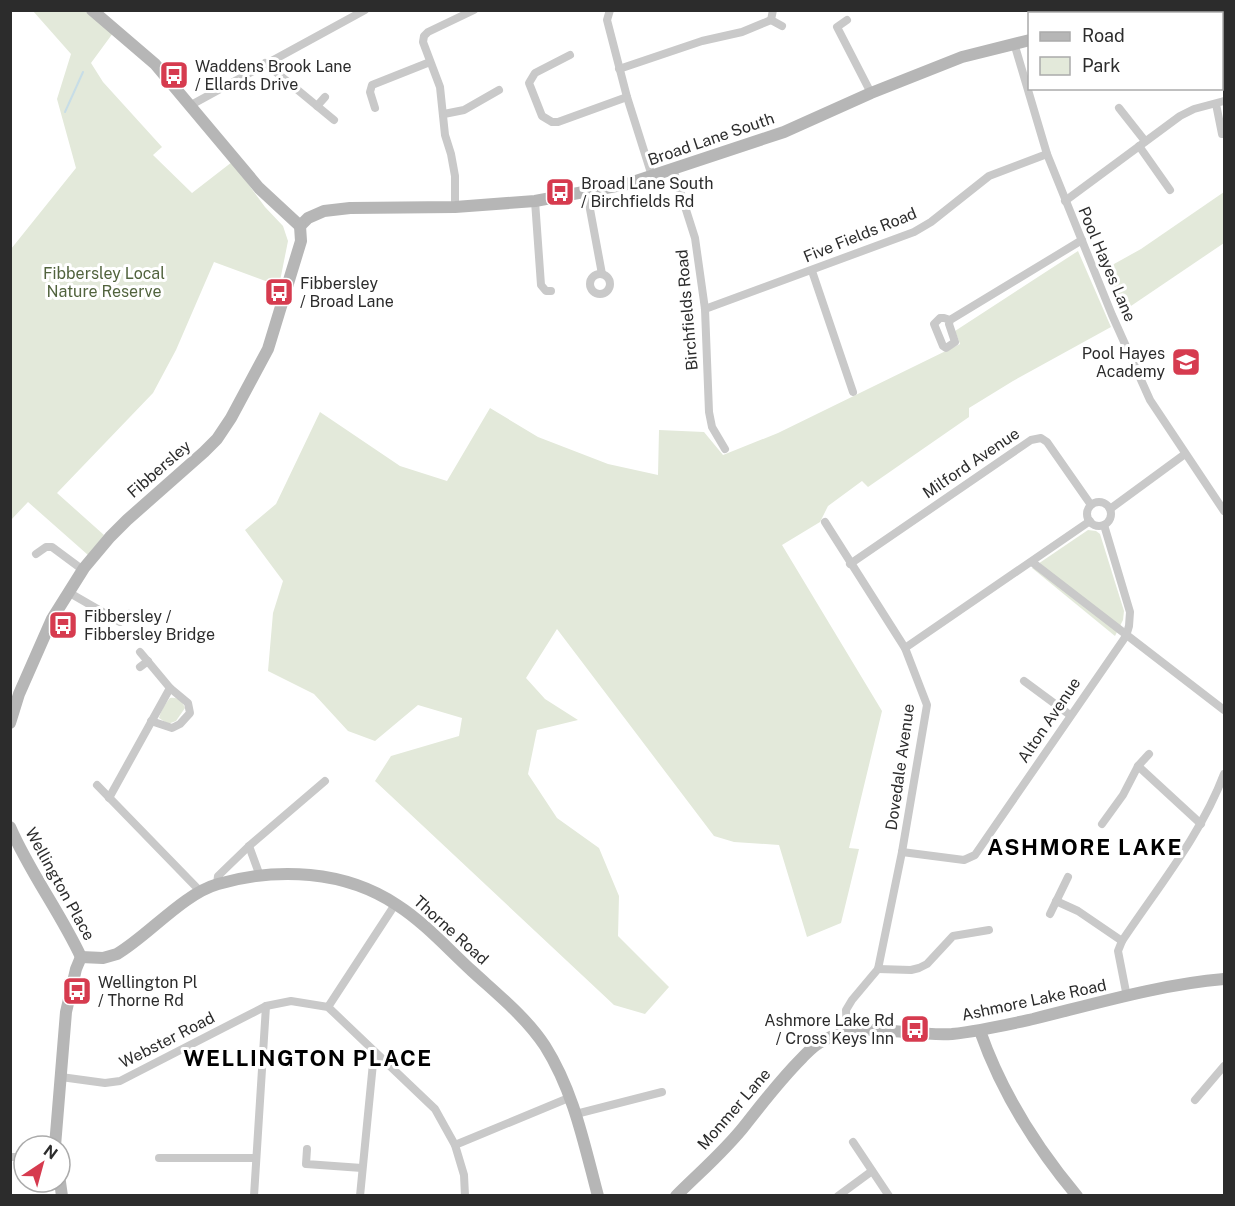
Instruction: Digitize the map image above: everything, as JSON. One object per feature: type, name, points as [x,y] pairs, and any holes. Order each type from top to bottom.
[{"type":"street","points":[[191,105],[365,10]]},
{"type":"street","points":[[455,207],[455,176],[445,135],[440,87],[423,42],[428,32],[474,10]]},
{"type":"street","points":[[610,10],[607,20],[619,69],[652,176]]},
{"type":"street","points":[[98,12],[155,64],[259,188],[300,226]]},
{"type":"street","points":[[619,69],[702,41],[742,32],[772,15],[782,26]]},
{"type":"street","points":[[847,20],[837,27],[871,93]]},
{"type":"street","name":"Broad Lane South","points":[[300,226],[308,218],[324,211],[350,208],[455,207],[535,201],[587,193],[652,176],[784,132],[871,93],[962,57],[1028,40]]},
{"type":"street","name":"Pool Hayes Lane","points":[[1014,43],[1047,154],[1112,315],[1150,400],[1224,511]]},
{"type":"street","points":[[570,55],[535,73],[530,83],[542,116],[546,120],[558,122],[627,97]]},
{"type":"street","points":[[375,108],[370,92],[372,85],[430,62]]},
{"type":"street","points":[[265,63],[334,120]]},
{"type":"street","points":[[444,114],[464,110],[500,90]]},
{"type":"street","points":[[317,106],[325,97]]},
{"type":"street","points":[[1065,201],[1180,116],[1194,109],[1220,102],[1222,134]]},
{"type":"street","points":[[1119,108],[1170,190]]},
{"type":"street","name":"Five Fields Road","points":[[705,309],[914,232],[931,222],[990,176],[1047,154]]},
{"type":"street","name":"Birchfields Road","points":[[673,169],[695,238],[705,309],[709,412],[712,427],[725,449]]},
{"type":"street","points":[[587,193],[602,274]]},
{"type":"street","points":[[535,201],[541,285],[546,291],[551,291]]},
{"type":"street","name":"Fibbersley","points":[[10,723],[19,694],[52,619],[84,569],[110,537],[217,439],[231,418],[268,349],[301,241],[300,226]]},
{"type":"street","points":[[950,320],[1082,240]]},
{"type":"street","points":[[812,271],[853,392]]},
{"type":"street","name":"Milford Avenue","points":[[850,564],[1031,440],[1041,438],[1047,442],[1091,505]]},
{"type":"street","points":[[1110,509],[1185,454]]},
{"type":"street","points":[[1098,502],[1104,503],[1110,509],[1111,516],[1108,522],[1098,526],[1090,521],[1087,515],[1091,505],[1098,502]]},
{"type":"street","points":[[905,648],[1090,521]]},
{"type":"street","name":"Dovedale Avenue","points":[[825,522],[905,648],[927,705],[902,852],[878,969],[846,1010],[846,1031]]},
{"type":"street","points":[[1104,525],[1130,612],[1126,636]]},
{"type":"street","points":[[36,554],[46,547],[52,547],[84,569]]},
{"type":"street","points":[[1032,562],[1224,710]]},
{"type":"street","points":[[68,592],[120,622],[129,614]]},
{"type":"street","name":"Alton Avenue","points":[[902,852],[964,860],[975,855],[1126,636]]},
{"type":"street","points":[[140,652],[170,688],[188,703],[190,713],[180,724],[172,728],[151,722]]},
{"type":"street","points":[[140,667],[148,661]]},
{"type":"street","points":[[1024,681],[1070,715]]},
{"type":"street","points":[[109,798],[170,688]]},
{"type":"street","points":[[1102,824],[1123,795],[1138,766],[1149,754]]},
{"type":"street","points":[[1138,766],[1201,824]]},
{"type":"street","points":[[1127,996],[1118,951],[1122,941],[1201,824],[1214,802],[1224,774]]},
{"type":"street","points":[[217,884],[218,876],[249,846],[326,781]]},
{"type":"street","points":[[97,785],[200,891]]},
{"type":"street","name":"Wellington Place","points":[[10,827],[34,876],[65,924],[81,957]]},
{"type":"street","points":[[249,846],[260,876]]},
{"type":"street","name":"Thorne Road","points":[[81,957],[103,958],[117,954],[200,891],[217,884],[260,876],[284,874],[337,878],[396,903],[516,1012],[544,1045],[571,1097],[598,1196]]},
{"type":"street","points":[[1050,914],[1068,877]]},
{"type":"street","points":[[1056,901],[1078,911],[1122,941]]},
{"type":"street","points":[[396,903],[328,1007],[435,1109],[455,1145],[464,1174],[465,1196]]},
{"type":"street","points":[[878,969],[919,968],[927,964],[953,936],[989,930]]},
{"type":"street","points":[[56,1134],[66,1012],[81,957]]},
{"type":"street","name":"Ashmore Lake Road","points":[[816,1044],[846,1031],[949,1034],[980,1031],[1127,996],[1224,979]]},
{"type":"street","name":"Webster Road","points":[[61,1077],[105,1083],[120,1081],[266,1006],[291,1001],[328,1007]]},
{"type":"street","points":[[254,1196],[266,1006]]},
{"type":"street","points":[[980,1031],[992,1065],[1022,1117],[1056,1171],[1077,1196]]},
{"type":"street","name":"Monmer Lane","points":[[676,1196],[731,1142],[787,1073],[816,1044]]},
{"type":"street","points":[[360,1196],[374,1053]]},
{"type":"street","points":[[1195,1100],[1224,1066]]},
{"type":"street","points":[[576,1114],[662,1092]]},
{"type":"street","points":[[455,1145],[571,1097]]},
{"type":"street","points":[[853,1142],[889,1196]]},
{"type":"street","points":[[306,1164],[307,1149]]},
{"type":"street","points":[[159,1158],[256,1158]]},
{"type":"street","points":[[295,1164],[362,1168]]},
{"type":"street","points":[[838,1196],[872,1171]]},
{"type":"green space","name":"Fibbersley Local Nature Reserve","points":[[33,11],[85,11],[113,33],[91,63],[103,82],[162,147],[153,155],[192,193],[232,162],[265,207],[283,226],[288,241],[279,286],[214,262],[176,350],[153,393],[57,493],[104,535],[88,555],[28,502],[11,520],[11,249],[76,168],[57,99],[71,54]]},
{"type":"green space","points":[[1224,192],[1224,243],[1125,310],[1105,269],[1141,249]]},
{"type":"green space","points":[[1078,251],[1111,327],[969,408],[969,417],[868,487],[862,481],[828,506],[820,522],[782,545],[882,711],[849,848],[859,849],[841,923],[807,937],[779,845],[734,842],[714,836],[557,629],[526,678],[545,699],[578,720],[537,730],[528,774],[557,818],[599,848],[619,896],[618,936],[669,987],[645,1014],[614,1005],[375,781],[391,756],[459,736],[462,718],[418,705],[375,741],[348,731],[314,694],[268,671],[273,613],[283,581],[245,530],[276,504],[320,412],[400,466],[447,481],[490,408],[538,437],[608,464],[658,475],[659,430],[704,432],[723,455],[778,433],[960,344],[955,331]]},
{"type":"green space","points":[[1088,530],[1100,534],[1124,611],[1123,620],[1115,636],[1032,568]]},
{"type":"green space","points":[[170,698],[180,700],[185,708],[176,721],[168,724],[159,718]]},
{"type":"waterway","points":[[65,112],[83,72]]},
{"type":"place","name":"Waddens Brook Lane / Ellards Drive","points":[[174,75]]},
{"type":"place","name":"Broad Lane South / Birchfields Rd","points":[[560,192]]},
{"type":"place","name":"Fibbersley / Broad Lane","points":[[279,292]]},
{"type":"place","name":"Pool Hayes Academy","points":[[1186,362]]},
{"type":"place","name":"Fibbersley / Fibbersley Bridge","points":[[63,625]]},
{"type":"place","name":"Wellington Pl / Thorne Rd","points":[[77,991]]},
{"type":"place","name":"Ashmore Lake Rd / Cross Keys Inn","points":[[915,1029]]},
{"type":"district","name":"ASHMORE LAKE","points":[[1085,847]]},
{"type":"district","name":"WELLINGTON PLACE","points":[[308,1058]]}]
